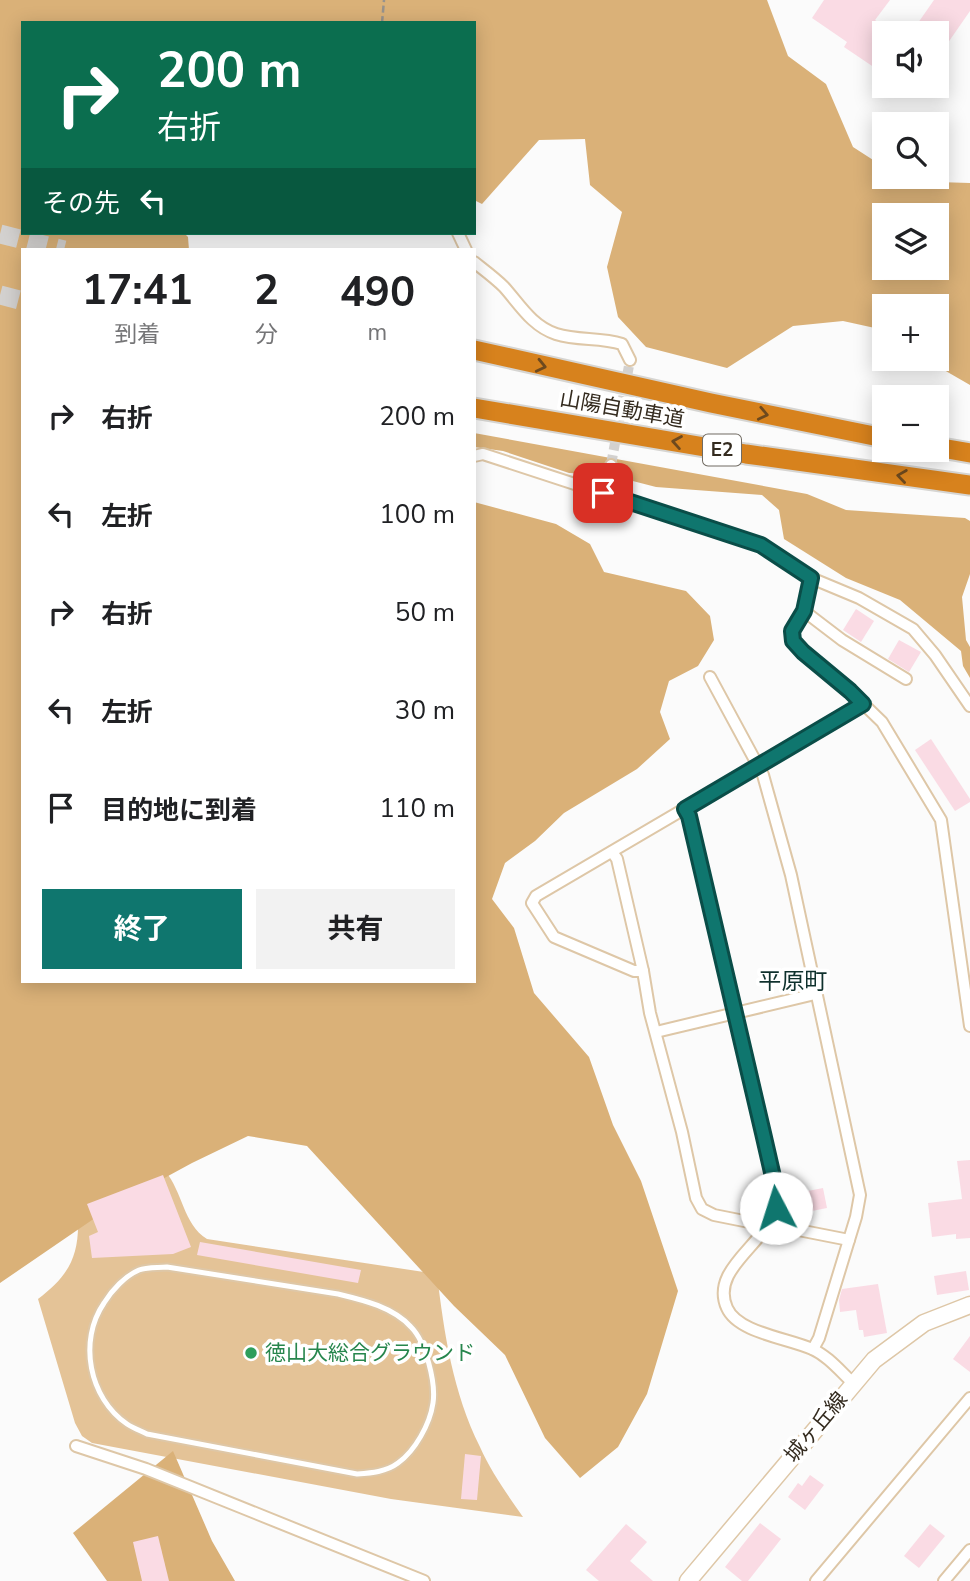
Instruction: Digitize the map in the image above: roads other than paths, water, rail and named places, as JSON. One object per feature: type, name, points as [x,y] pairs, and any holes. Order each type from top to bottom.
[{"type":"highway","name":"山陽自動車道","points":[[476,350],[872,436]]},
{"type":"highway","name":"山陽自動車道","points":[[476,408],[746,454],[970,485]]},
{"type":"highway","points":[[949,449],[970,453]]},
{"type":"street","points":[[476,264],[502,286],[530,319],[541,327],[566,336],[607,339],[622,344],[631,360]]},
{"type":"street","points":[[476,456],[482,454],[761,545],[811,578],[859,598],[913,628],[936,655],[970,706]]},
{"type":"street","points":[[603,493],[611,465]]},
{"type":"street","points":[[811,578],[804,611],[792,631],[793,641],[882,722],[941,820],[970,1026]]},
{"type":"street","points":[[804,611],[842,640],[906,679]]},
{"type":"street","points":[[710,677],[759,765],[791,875],[860,1195],[849,1240],[819,1338],[813,1349]]},
{"type":"street","points":[[643,971],[634,971],[554,937],[532,903],[536,896],[863,704]]},
{"type":"street","points":[[685,809],[689,816],[774,1181],[776,1208],[769,1222],[731,1271],[724,1284],[723,1299],[729,1314],[744,1326],[813,1349],[853,1383]]},
{"type":"street","points":[[612,852],[617,859],[650,1013],[696,1198],[702,1209],[754,1223],[769,1222],[849,1240]]},
{"type":"street","points":[[656,1032],[816,994]]},
{"type":"street","name":"城ヶ丘線","points":[[696,1578],[874,1360],[924,1323],[970,1305]]},
{"type":"street","points":[[816,1581],[970,1398]]},
{"type":"street","points":[[76,1446],[146,1469],[424,1581]]},
{"type":"street","points":[[944,1581],[970,1550]]},
{"type":"lane","points":[[167,1267],[325,1292],[365,1300],[392,1312],[412,1327],[424,1349],[431,1373],[433,1403],[426,1424],[412,1450],[397,1464],[374,1473],[357,1474],[147,1434],[126,1424],[104,1399],[92,1375],[90,1337],[96,1314],[113,1289],[140,1269],[167,1267]]},
{"type":"tunnel","points":[[0,234],[56,248]]},
{"type":"tunnel","points":[[0,295],[21,300]]},
{"type":"tunnel","points":[[611,465],[630,360]]},
{"type":"place","name":"徳山大総合グラウンド","points":[[251,1353]]},
{"type":"district","name":"平原町","points":[[793,981]]}]
